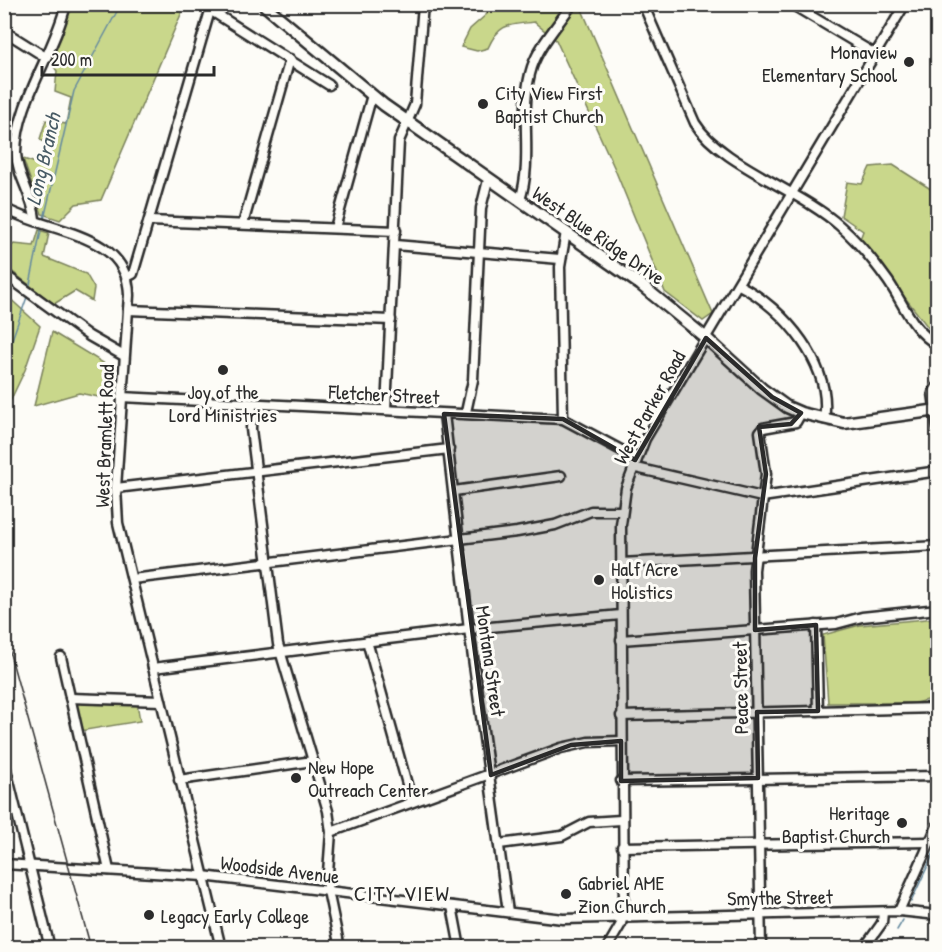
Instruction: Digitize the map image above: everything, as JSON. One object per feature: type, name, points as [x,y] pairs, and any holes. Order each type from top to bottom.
[{"type":"main road","name":"West Blue Ridge Drive","points":[[263,4],[407,122],[641,285],[706,338],[767,393],[801,413],[837,422],[862,422],[936,410]]},
{"type":"street","points":[[37,220],[17,162],[16,150],[28,102],[47,58],[66,4]]},
{"type":"street","points":[[386,409],[399,141],[416,96],[423,4]]},
{"type":"street","points":[[520,200],[525,174],[529,77],[536,57],[572,4]]},
{"type":"street","points":[[643,4],[700,132],[725,154],[792,192],[831,218],[861,246],[888,281],[920,333],[938,345]]},
{"type":"street","points":[[791,4],[875,54]]},
{"type":"street","name":"West Parker Road","points":[[623,917],[621,511],[632,467],[904,4]]},
{"type":"street","points":[[4,208],[77,235],[111,254],[118,260],[127,277],[133,274],[211,7],[329,85]]},
{"type":"street","points":[[4,31],[47,58]]},
{"type":"street","points":[[243,224],[290,59]]},
{"type":"street","points":[[335,228],[372,95]]},
{"type":"street","points":[[466,412],[473,380],[481,208],[489,180]]},
{"type":"street","points":[[150,221],[396,231]]},
{"type":"street","points":[[563,419],[560,259],[566,232]]},
{"type":"street","points":[[395,245],[560,259]]},
{"type":"street","points":[[4,274],[89,336],[124,356]]},
{"type":"street","name":"West Bramlett Road","points":[[127,277],[128,310],[116,488],[118,523],[221,948]]},
{"type":"street","points":[[740,285],[778,313],[803,346],[824,393],[824,419]]},
{"type":"street","points":[[128,310],[391,320]]},
{"type":"street","points":[[938,386],[933,393],[938,431]]},
{"type":"street","name":"Fletcher Street","points":[[121,397],[252,405],[386,409],[444,414],[466,412],[563,419],[636,458]]},
{"type":"street","points":[[252,405],[251,429],[280,652],[328,811],[331,832],[326,878],[340,948]]},
{"type":"street","name":"Peace Street","points":[[761,948],[754,558],[765,471],[761,429],[796,422],[801,413]]},
{"type":"street","name":"Montana Street","points":[[444,414],[508,912]]},
{"type":"street","points":[[116,488],[449,449]]},
{"type":"street","points":[[632,467],[762,497],[938,471]]},
{"type":"street","points":[[454,491],[561,476]]},
{"type":"street","points":[[132,579],[547,528],[591,511],[621,511]]},
{"type":"street","points":[[621,563],[754,558],[938,546]]},
{"type":"street","points":[[621,640],[836,624],[862,617],[938,609]]},
{"type":"street","points":[[153,668],[470,629],[621,615]]},
{"type":"street","points":[[816,625],[819,711]]},
{"type":"street","points":[[367,641],[412,802]]},
{"type":"street","points":[[61,657],[109,870]]},
{"type":"street","points":[[70,698],[161,701]]},
{"type":"street","points":[[621,716],[938,708]]},
{"type":"street","points":[[331,832],[571,745],[621,741]]},
{"type":"street","points":[[4,760],[50,948]]},
{"type":"street","points":[[179,780],[313,760]]},
{"type":"street","points":[[621,781],[938,776]]},
{"type":"street","points":[[499,844],[562,836],[589,822],[621,820]]},
{"type":"street","points":[[899,911],[938,824]]},
{"type":"street","points":[[622,847],[929,842]]},
{"type":"street","name":"Woodside Avenue","points":[[4,864],[203,876],[563,919],[623,917]]},
{"type":"street","points":[[452,906],[460,948]]},
{"type":"street","name":"Smythe Street","points":[[623,917],[899,911],[938,915]]},
{"type":"street","points":[[864,948],[882,923],[883,912]]},
{"type":"street","points":[[607,948],[623,917]]},
{"type":"highlighted area","points":[[706,338],[772,397],[801,413],[791,424],[759,427],[766,474],[755,558],[755,630],[816,625],[818,711],[757,712],[758,778],[621,781],[621,741],[571,745],[491,775],[444,414],[563,419],[635,460]]},
{"type":"green space","points":[[69,5],[185,5],[101,200],[76,204],[60,220],[42,214],[23,159],[46,166],[52,149],[40,139],[46,120],[66,124],[71,98],[55,92],[57,71],[52,64]]},
{"type":"green space","points":[[487,5],[580,5],[713,314],[703,321],[665,292],[614,167],[556,40],[534,22],[506,27],[496,34],[488,48],[477,51],[461,47],[470,29],[487,14]]},
{"type":"green space","points":[[893,165],[937,193],[937,334],[930,330],[860,239],[863,231],[841,216],[847,182],[862,184],[870,167]]},
{"type":"green space","points":[[39,230],[49,233],[44,257],[86,274],[94,288],[92,301],[75,291],[54,304],[5,266],[6,251],[14,244],[34,246]]},
{"type":"green space","points":[[5,294],[40,326],[25,370],[5,412]]},
{"type":"green space","points":[[52,332],[115,370],[109,399],[79,393],[34,406]]},
{"type":"green space","points":[[937,618],[937,698],[914,703],[828,703],[823,635],[860,625]]},
{"type":"green space","points":[[73,702],[137,703],[140,721],[80,731]]},
{"type":"waterway","name":"Long Branch","points":[[44,219],[74,91],[121,4]]},
{"type":"waterway","name":"Long Branch","points":[[29,289],[42,226]]},
{"type":"waterway","name":"Long Branch","points":[[4,362],[27,297]]},
{"type":"waterway","points":[[911,902],[938,844]]},
{"type":"waterway","points":[[897,930],[903,920]]},
{"type":"railway","points":[[4,632],[91,948]]},
{"type":"place","name":"Monaview Elementary School","points":[[909,62]]},
{"type":"place","name":"City View First Baptist Church","points":[[483,104]]},
{"type":"place","name":"Joy of the Lord Ministries","points":[[223,370]]},
{"type":"place","name":"Half Acre Holistics","points":[[599,580]]},
{"type":"place","name":"New Hope Outreach Center","points":[[296,778]]},
{"type":"place","name":"Heritage Baptist Church","points":[[902,823]]},
{"type":"place","name":"Gabriel AME Zion Church","points":[[566,894]]},
{"type":"place","name":"Legacy Early College","points":[[149,915]]},
{"type":"district","name":"CITY VIEW","points":[[402,893]]}]
